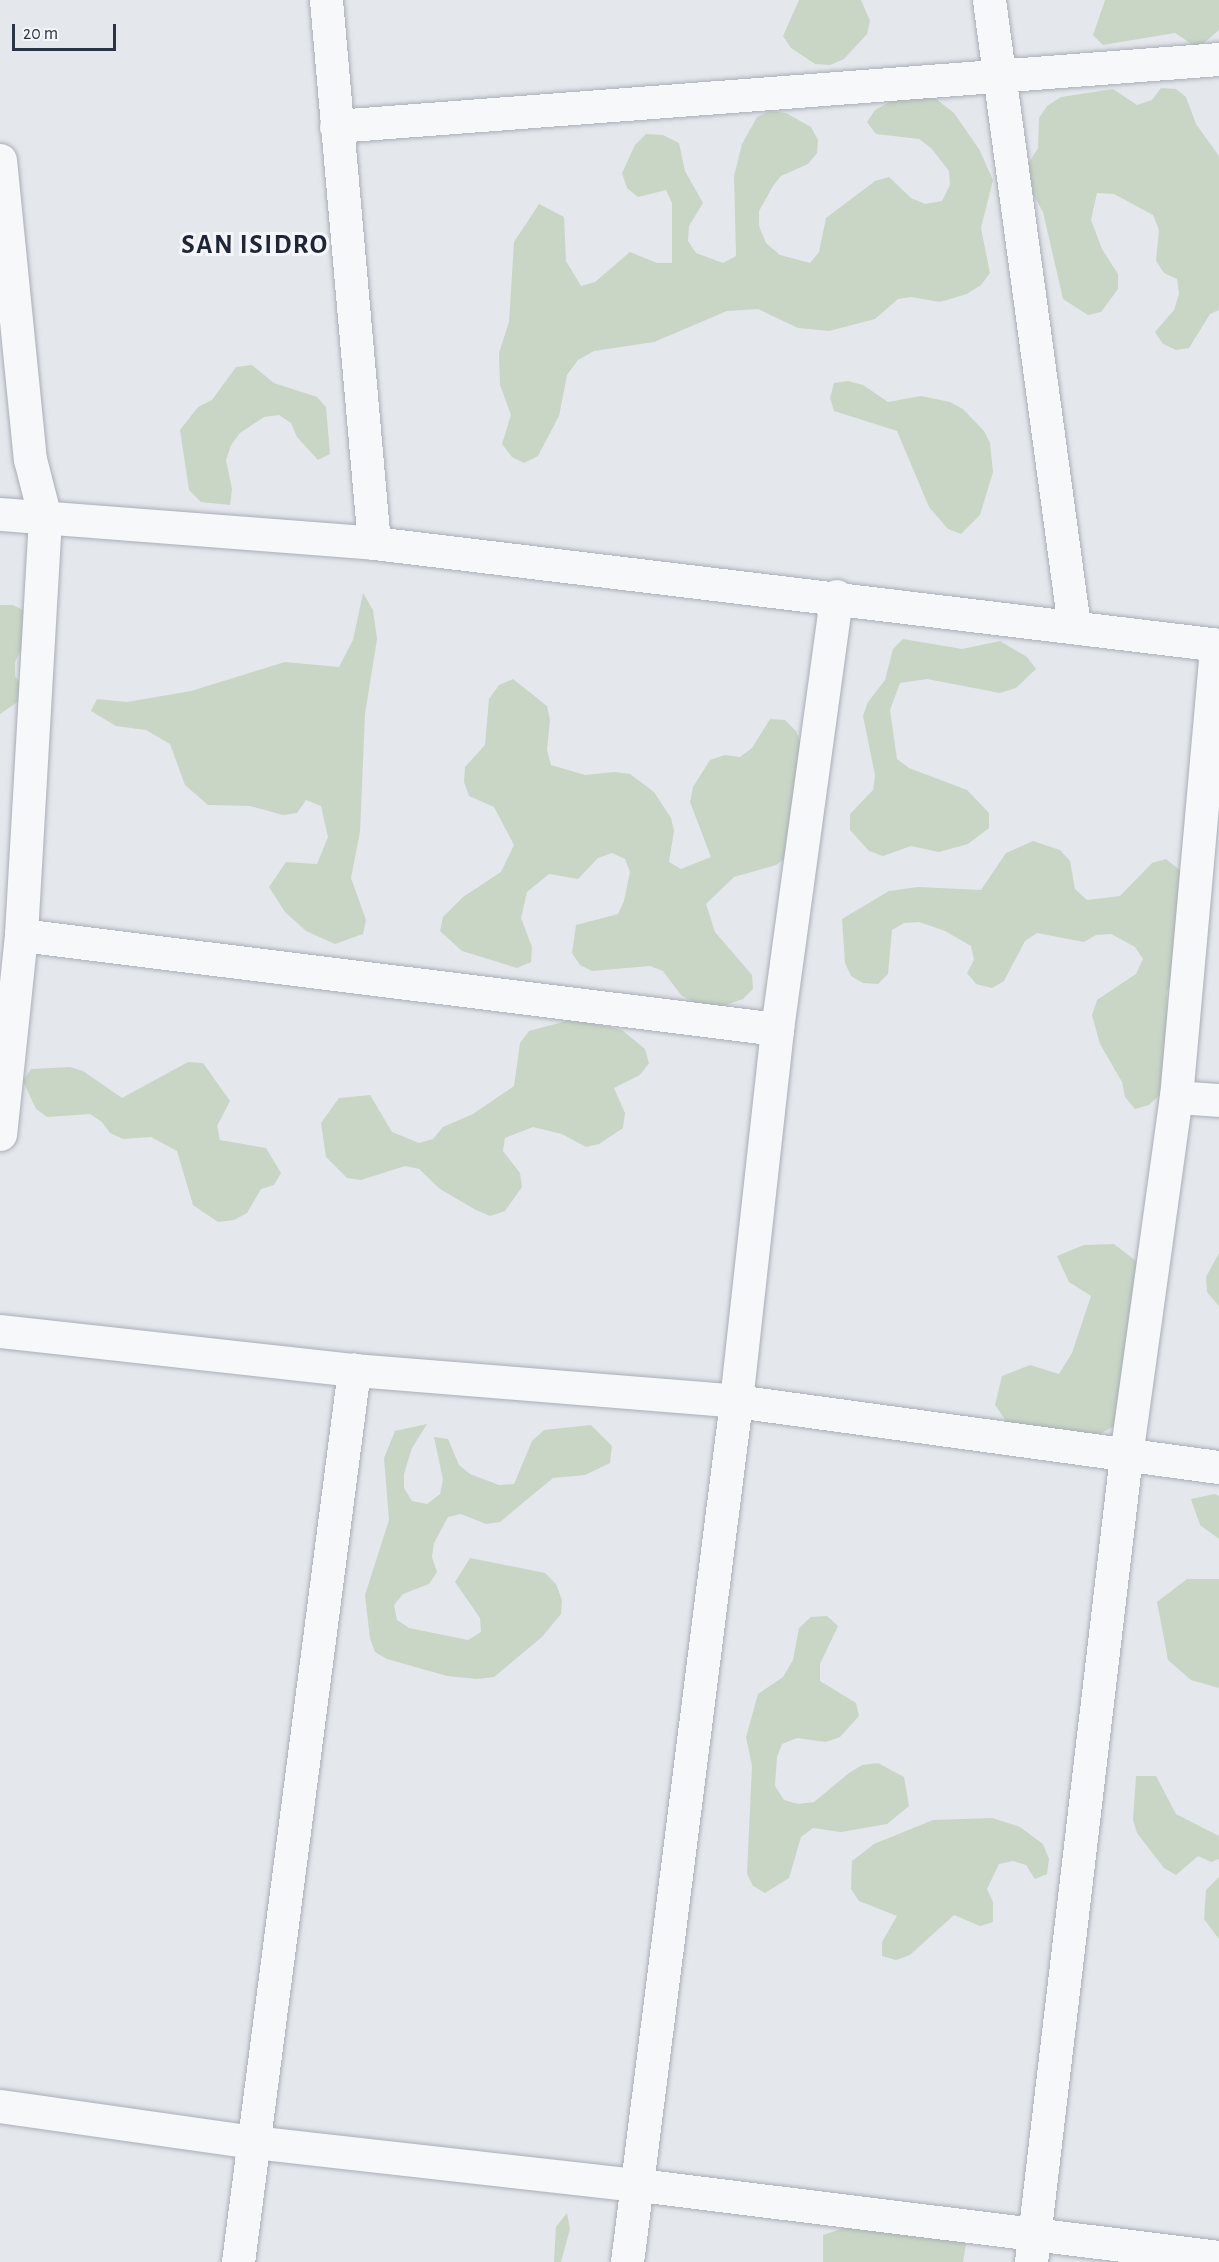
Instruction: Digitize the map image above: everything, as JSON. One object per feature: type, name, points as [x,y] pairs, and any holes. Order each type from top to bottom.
[{"type":"street","points":[[326,0],[374,543]]},
{"type":"street","points":[[989,0],[996,76],[1074,626]]},
{"type":"street","points":[[336,126],[1219,59]]},
{"type":"street","points":[[0,160],[30,459],[45,518],[21,935],[0,1134]]},
{"type":"street","points":[[0,514],[374,543],[836,596],[1217,645],[1176,1096],[1126,1456],[1032,2248]]},
{"type":"street","points":[[627,2262],[639,2185],[736,1401],[777,1029],[836,596]]},
{"type":"street","points":[[21,935],[777,1029]]},
{"type":"street","points":[[1176,1096],[1219,1100]]},
{"type":"street","points":[[0,1331],[354,1370],[736,1401],[1219,1467]]},
{"type":"street","points":[[238,2262],[354,1370]]},
{"type":"street","points":[[0,2106],[253,2142],[639,2185],[1032,2248],[1219,2257]]},
{"type":"green space","points":[[799,0],[861,0],[870,21],[867,34],[844,59],[830,65],[815,64],[791,48],[783,36]]},
{"type":"green space","points":[[1105,0],[1219,0],[1219,30],[1198,48],[1175,33],[1103,45],[1093,35]]},
{"type":"green space","points":[[1161,88],[1176,89],[1186,97],[1196,124],[1219,156],[1219,310],[1210,314],[1189,348],[1176,350],[1163,344],[1155,332],[1174,310],[1179,294],[1177,279],[1164,273],[1156,261],[1159,230],[1153,215],[1114,194],[1097,193],[1091,220],[1102,249],[1118,274],[1118,289],[1101,312],[1088,315],[1063,299],[1043,212],[1022,174],[1038,148],[1039,118],[1047,106],[1061,97],[1113,89],[1137,105],[1152,100]]},
{"type":"green space","points":[[902,95],[931,95],[954,113],[979,149],[993,180],[981,228],[990,273],[981,285],[967,294],[940,302],[911,297],[898,299],[875,319],[829,331],[798,328],[758,309],[727,311],[654,342],[594,351],[578,360],[567,375],[559,416],[538,456],[524,463],[512,457],[502,444],[511,415],[500,385],[499,353],[509,322],[514,242],[539,204],[564,217],[566,261],[581,286],[595,282],[630,252],[657,263],[672,263],[672,203],[666,190],[638,197],[627,188],[622,173],[635,145],[646,134],[663,135],[679,143],[685,171],[703,203],[689,226],[688,241],[696,253],[723,263],[736,256],[734,176],[742,144],[757,117],[770,111],[786,113],[811,127],[818,140],[817,153],[808,164],[781,176],[773,186],[759,211],[759,226],[766,243],[780,255],[810,263],[819,252],[826,218],[875,181],[889,177],[911,198],[925,204],[942,201],[950,185],[949,171],[931,148],[919,139],[876,134],[867,122],[875,110]]},
{"type":"green space","points":[[252,365],[274,383],[317,397],[326,407],[330,454],[318,460],[297,437],[291,423],[279,415],[264,417],[240,433],[231,445],[226,460],[232,489],[230,505],[201,502],[189,490],[180,430],[198,407],[212,400],[236,367]]},
{"type":"green space","points":[[848,381],[863,385],[888,402],[921,396],[950,402],[963,409],[984,431],[990,443],[993,472],[980,515],[961,534],[948,529],[929,507],[897,431],[834,411],[830,398],[834,383]]},
{"type":"green space","points":[[363,593],[373,610],[377,639],[365,714],[360,832],[351,878],[366,920],[363,934],[335,944],[306,931],[285,912],[269,887],[286,862],[317,864],[328,837],[321,806],[306,800],[297,813],[283,815],[250,806],[208,805],[185,785],[170,744],[146,730],[116,726],[91,711],[97,699],[127,702],[191,691],[285,662],[339,667],[353,640]]},
{"type":"green space","points":[[0,605],[13,605],[25,611],[22,648],[15,662],[15,676],[23,688],[19,701],[0,714]]},
{"type":"green space","points":[[903,639],[962,649],[1000,641],[1027,657],[1036,669],[1016,688],[1000,693],[927,679],[900,683],[890,710],[897,759],[909,768],[967,790],[989,813],[989,828],[968,844],[939,852],[911,846],[883,856],[869,851],[850,830],[850,814],[873,790],[875,775],[863,716],[868,702],[885,680],[893,649]]},
{"type":"green space","points":[[513,679],[547,706],[550,720],[547,750],[551,765],[585,775],[614,772],[630,774],[654,792],[671,818],[674,831],[669,862],[681,869],[711,857],[690,802],[693,787],[710,760],[725,755],[740,757],[752,748],[770,719],[785,720],[796,731],[807,759],[788,856],[776,865],[734,877],[706,904],[715,932],[752,975],[753,989],[743,999],[709,1011],[681,995],[663,971],[650,966],[592,971],[580,965],[572,953],[576,925],[618,914],[624,901],[630,872],[625,859],[612,853],[598,858],[578,879],[549,874],[527,892],[521,918],[532,947],[531,962],[517,968],[462,951],[440,931],[443,917],[463,897],[501,872],[514,845],[494,807],[469,796],[464,782],[465,767],[485,745],[489,699],[499,685]]},
{"type":"green space","points":[[1033,841],[1060,850],[1070,861],[1075,889],[1087,900],[1120,896],[1152,863],[1166,859],[1188,877],[1184,951],[1167,992],[1170,1085],[1149,1105],[1135,1109],[1125,1097],[1122,1082],[1100,1044],[1092,1015],[1097,1000],[1136,974],[1143,959],[1135,947],[1111,934],[1096,935],[1084,942],[1037,933],[1025,941],[1004,981],[992,988],[976,984],[967,973],[974,960],[971,946],[945,931],[919,922],[904,923],[892,930],[888,974],[878,984],[863,983],[851,976],[845,963],[842,919],[889,891],[918,887],[981,890],[1006,853]]},
{"type":"green space","points":[[574,1019],[622,1030],[645,1049],[649,1063],[640,1075],[614,1088],[625,1113],[623,1128],[599,1144],[586,1147],[562,1134],[533,1127],[505,1138],[503,1151],[520,1173],[522,1187],[505,1211],[490,1216],[476,1210],[440,1189],[419,1169],[405,1166],[361,1180],[347,1178],[326,1157],[321,1123],[339,1098],[370,1095],[392,1132],[419,1143],[433,1139],[443,1127],[473,1114],[514,1086],[520,1043],[529,1031]]},
{"type":"green space","points":[[188,1062],[203,1063],[230,1101],[217,1126],[220,1140],[266,1148],[281,1173],[274,1185],[261,1189],[247,1213],[234,1220],[218,1222],[193,1205],[177,1151],[151,1137],[123,1139],[110,1133],[102,1122],[90,1114],[47,1117],[36,1109],[23,1081],[31,1069],[70,1067],[83,1071],[122,1098]]},
{"type":"green space","points":[[1114,1244],[1136,1261],[1141,1288],[1117,1425],[1092,1438],[1011,1428],[995,1405],[1002,1376],[1030,1365],[1059,1374],[1072,1353],[1091,1296],[1069,1282],[1057,1256],[1084,1245]]},
{"type":"green space","points":[[1219,1253],[1219,1306],[1207,1292],[1206,1277]]},
{"type":"green space","points":[[427,1424],[412,1448],[404,1474],[404,1488],[412,1501],[427,1504],[440,1494],[443,1480],[434,1437],[448,1439],[459,1465],[470,1474],[499,1485],[514,1484],[532,1441],[544,1430],[591,1425],[612,1446],[610,1463],[585,1475],[553,1478],[500,1522],[486,1524],[461,1514],[448,1517],[434,1543],[432,1557],[437,1572],[429,1584],[403,1594],[394,1605],[397,1620],[409,1628],[468,1640],[481,1632],[480,1618],[455,1582],[470,1558],[545,1573],[556,1584],[562,1600],[561,1614],[542,1637],[494,1677],[477,1679],[447,1676],[387,1659],[375,1652],[370,1638],[365,1595],[389,1520],[384,1458],[395,1431]]},
{"type":"green space","points":[[1215,1494],[1219,1496],[1219,1539],[1200,1525],[1191,1499]]},
{"type":"green space","points":[[1187,1579],[1219,1579],[1219,1688],[1191,1680],[1168,1660],[1157,1602]]},
{"type":"green space","points":[[827,1616],[838,1626],[820,1664],[820,1681],[856,1703],[859,1716],[840,1737],[826,1742],[797,1738],[782,1744],[777,1757],[775,1786],[784,1800],[798,1804],[814,1802],[862,1765],[878,1763],[904,1777],[909,1806],[887,1824],[841,1832],[813,1828],[801,1837],[789,1878],[765,1893],[753,1886],[747,1874],[752,1766],[746,1737],[758,1694],[783,1677],[793,1660],[799,1628],[811,1617]]},
{"type":"green space","points":[[1136,1776],[1156,1776],[1176,1814],[1219,1836],[1219,1859],[1211,1862],[1198,1856],[1176,1875],[1164,1868],[1137,1833],[1133,1820]]},
{"type":"green space","points":[[992,1818],[1020,1827],[1043,1844],[1049,1859],[1047,1874],[1035,1879],[1026,1865],[1013,1861],[999,1864],[987,1889],[993,1902],[993,1922],[980,1926],[954,1915],[910,1955],[896,1960],[882,1956],[882,1942],[897,1916],[859,1901],[851,1889],[852,1861],[874,1844],[933,1820]]},
{"type":"green space","points":[[1219,1877],[1219,1939],[1204,1919],[1206,1890]]},
{"type":"green space","points":[[567,2213],[570,2229],[561,2262],[554,2262],[556,2227]]},
{"type":"green space","points":[[857,2224],[942,2229],[966,2244],[963,2262],[823,2262],[823,2235]]},
{"type":"district","name":"SAN ISIDRO","points":[[255,245]]}]
